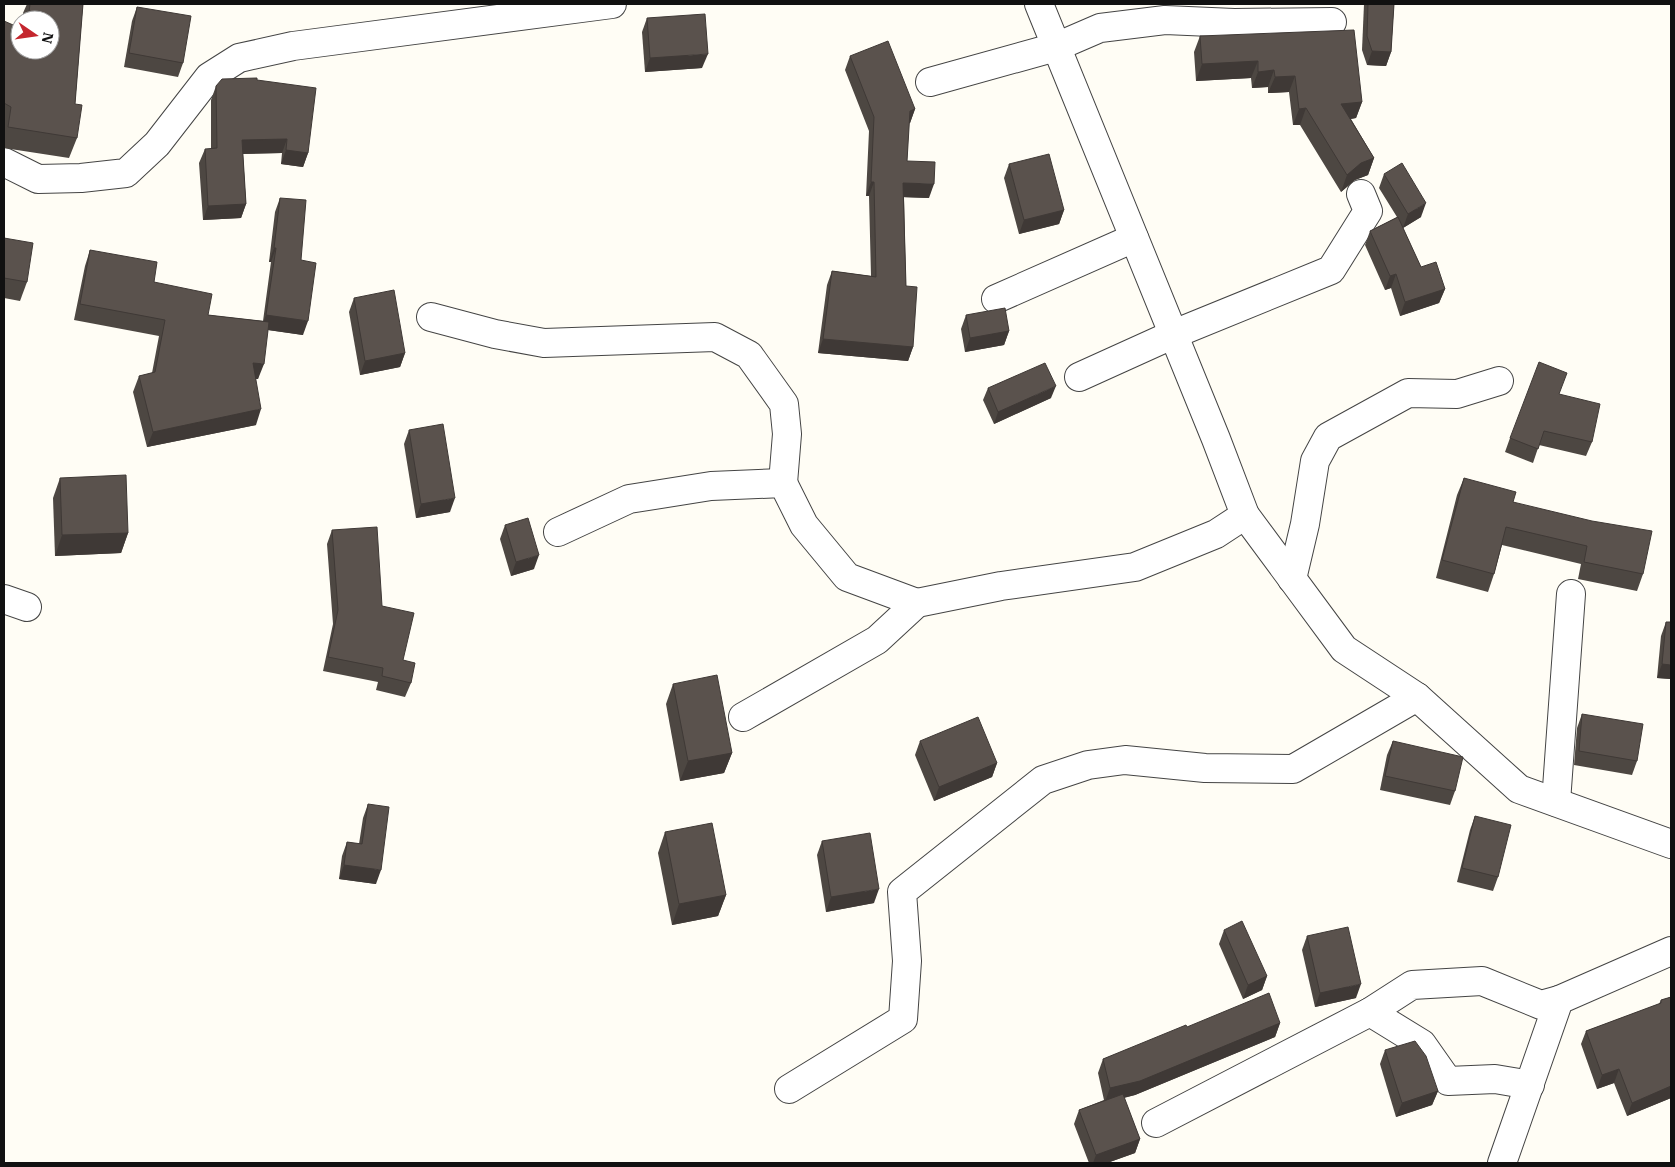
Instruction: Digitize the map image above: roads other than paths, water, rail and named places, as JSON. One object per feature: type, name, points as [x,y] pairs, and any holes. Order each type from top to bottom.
[{"type":"street","points":[[4,162],[38,179],[81,178],[126,173],[157,144],[209,77],[239,58],[293,46],[612,4]]},
{"type":"street","points":[[1039,4],[1174,334],[1245,515],[1344,649],[1417,697],[1519,789],[1671,844]]},
{"type":"street","points":[[930,82],[1056,47],[1100,28],[1165,20],[1234,23],[1332,22]]},
{"type":"street","points":[[1079,377],[1174,334],[1331,270],[1368,211],[1361,194]]},
{"type":"street","points":[[996,299],[1134,238]]},
{"type":"street","points":[[431,317],[495,334],[544,343],[715,337],[749,355],[784,404],[787,434],[783,483],[804,525],[847,577],[917,603]]},
{"type":"street","points":[[1292,579],[1305,524],[1315,461],[1328,437],[1408,393],[1457,394],[1499,381]]},
{"type":"street","points":[[558,532],[629,499],[711,486],[783,483]]},
{"type":"street","points":[[743,717],[877,640],[917,603],[1001,586],[1134,567],[1216,534],[1245,515]]},
{"type":"street","points":[[1556,802],[1572,594]]},
{"type":"street","points":[[789,1089],[903,1019],[907,961],[902,892],[1043,780],[1088,766],[1125,760],[1205,768],[1293,769],[1417,697]]},
{"type":"street","points":[[1156,1123],[1370,1012],[1412,985],[1482,981],[1541,1005],[1559,1000],[1671,951]]},
{"type":"street","points":[[1502,1163],[1559,1000]]},
{"type":"street","points":[[1370,1012],[1422,1044],[1448,1081],[1496,1079],[1530,1085]]}]
